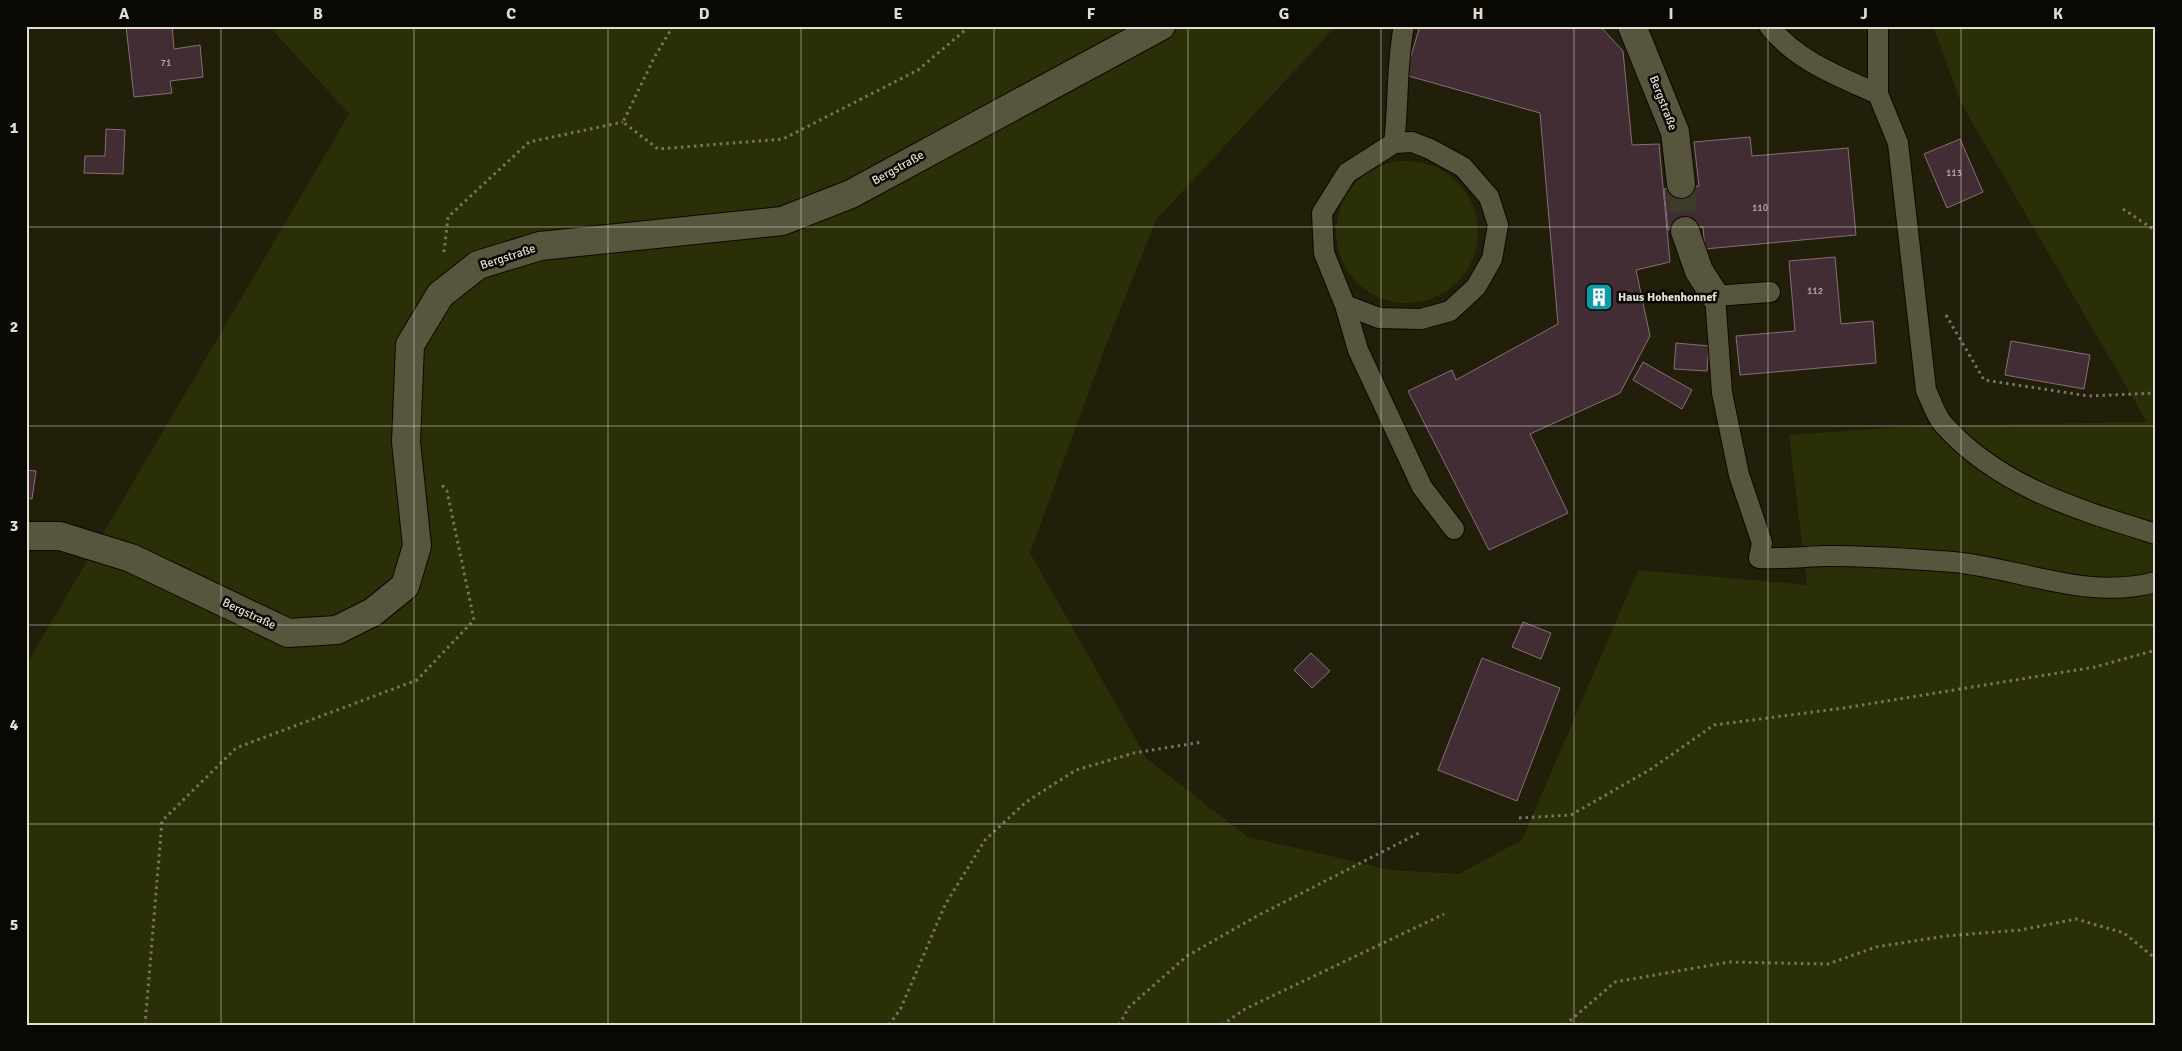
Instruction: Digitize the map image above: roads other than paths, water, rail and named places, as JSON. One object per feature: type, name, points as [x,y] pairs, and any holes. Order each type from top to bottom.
[{"type":"street","name":"Bergstraße","points":[[26,536],[60,536],[131,558],[288,633],[338,630],[374,612],[405,586],[417,546],[406,442],[410,345],[440,295],[478,265],[540,246],[782,221],[851,194],[1160,26]]},
{"type":"street","name":"Bergstraße","points":[[1636,28],[1674,132],[1681,184]]},
{"type":"street","points":[[1685,231],[1699,271],[1716,296]]},
{"type":"lane","points":[[1394,143],[1398,115],[1398,50],[1404,26]]},
{"type":"lane","points":[[1769,26],[1778,37],[1804,59],[1878,94]]},
{"type":"lane","points":[[1878,26],[1878,94],[1898,143],[1926,390],[1942,423],[2002,474],[2075,509],[2156,534]]},
{"type":"lane","points":[[1345,305],[1379,318],[1421,320],[1450,311],[1476,287],[1492,259],[1498,225],[1488,197],[1463,167],[1430,149],[1412,142],[1394,143],[1347,173],[1322,213],[1324,254],[1345,305],[1358,350],[1422,487],[1454,529]]},
{"type":"lane","points":[[1770,292],[1716,296],[1722,393],[1738,475],[1762,543],[1759,558],[1784,560],[1823,556],[1955,562],[2052,581],[2112,588],[2156,582]]},
{"type":"tunnel","points":[[1681,184],[1685,231]]},
{"type":"place","name":"Haus Hohenhonnef","points":[[1599,297]]}]
